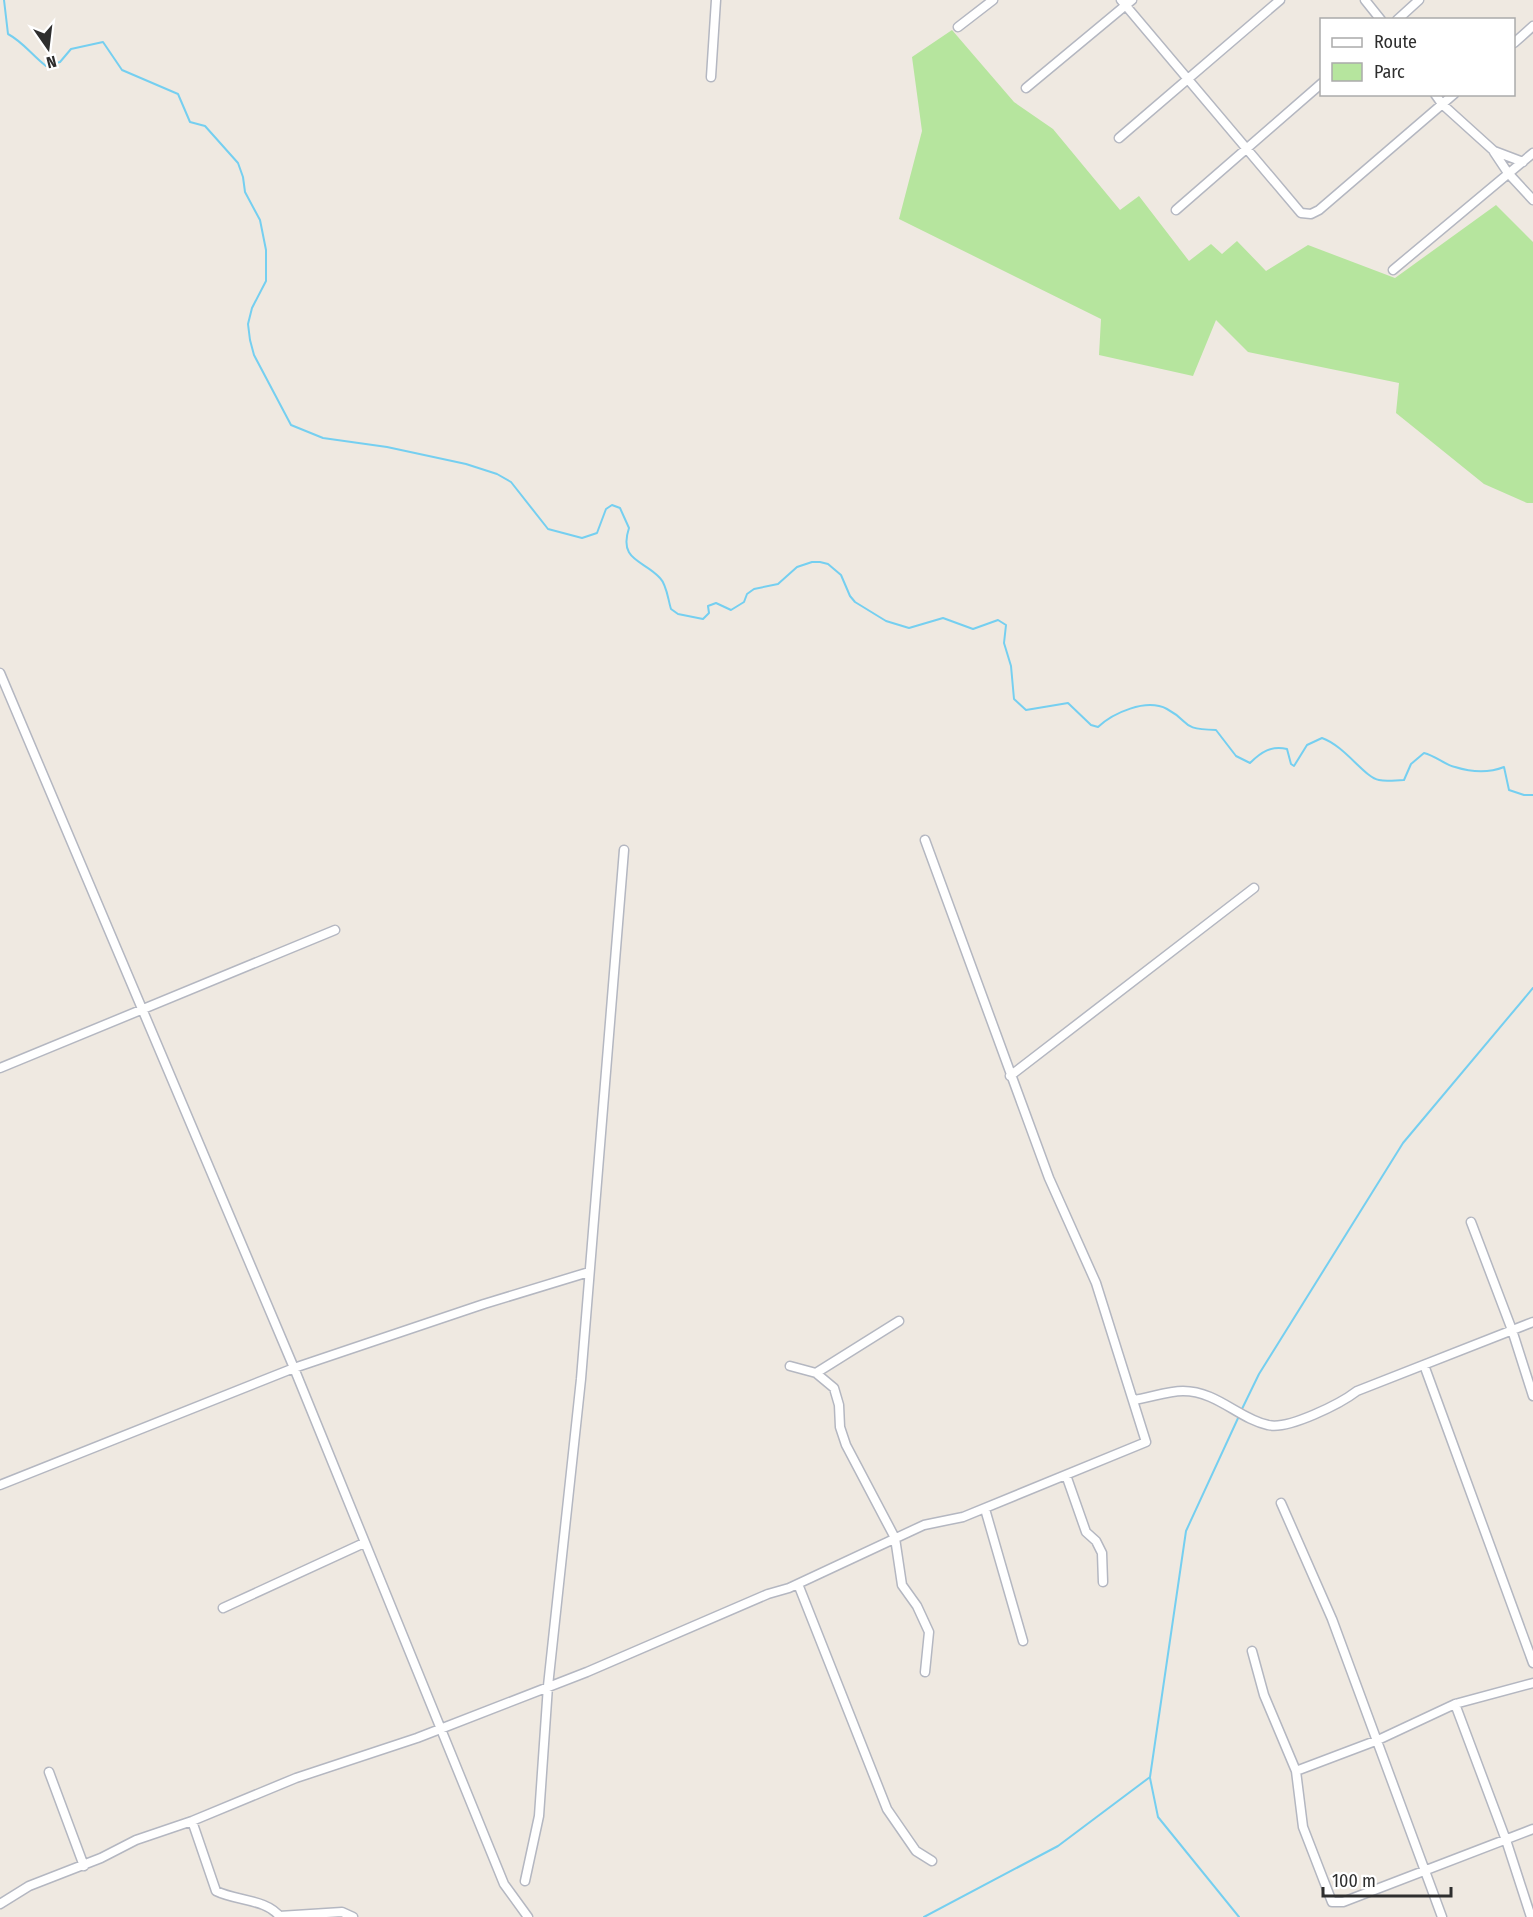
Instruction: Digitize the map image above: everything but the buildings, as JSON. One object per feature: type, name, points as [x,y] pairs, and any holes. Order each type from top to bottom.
[{"type":"street","points":[[711,78],[716,0]]},
{"type":"street","points":[[958,27],[993,0]]},
{"type":"street","points":[[1119,138],[1280,0]]},
{"type":"street","points":[[1365,0],[1380,18]]},
{"type":"street","points":[[1398,18],[1419,0]]},
{"type":"street","points":[[1026,88],[1126,2],[1301,213],[1311,214],[1452,96]]},
{"type":"street","points":[[1515,42],[1533,26]]},
{"type":"street","points":[[1176,210],[1320,85]]},
{"type":"street","points":[[1436,96],[1442,104],[1494,151],[1508,173],[1533,200]]},
{"type":"street","points":[[1494,151],[1523,162]]},
{"type":"street","points":[[1393,270],[1533,153]]},
{"type":"street","points":[[0,673],[294,1368],[504,1884],[528,1917]]},
{"type":"street","points":[[0,1904],[29,1886],[84,1866],[125,1845],[192,1821],[331,1764],[440,1728],[548,1686],[798,1584],[924,1525],[963,1517],[985,1509],[1146,1442],[1096,1283],[1049,1178],[925,840]]},
{"type":"street","points":[[525,1881],[539,1815],[548,1686],[589,1272],[624,850]]},
{"type":"street","points":[[1010,1076],[1254,888]]},
{"type":"street","points":[[0,1068],[335,930]]},
{"type":"street","points":[[1471,1222],[1512,1330],[1533,1396]]},
{"type":"street","points":[[0,1485],[294,1368],[484,1304],[589,1272]]},
{"type":"street","points":[[816,1373],[900,1321]]},
{"type":"street","points":[[1133,1400],[1183,1391],[1209,1396],[1266,1425],[1274,1426],[1332,1407],[1357,1391],[1533,1322]]},
{"type":"street","points":[[1424,1365],[1533,1663]]},
{"type":"street","points":[[790,1366],[816,1373],[834,1388],[840,1427],[846,1445],[895,1538],[902,1585],[917,1606],[929,1632],[925,1672]]},
{"type":"street","points":[[1066,1475],[1086,1532],[1096,1541],[1102,1553],[1103,1582]]},
{"type":"street","points":[[1281,1503],[1332,1619],[1442,1917]]},
{"type":"street","points":[[985,1509],[1023,1641]]},
{"type":"street","points":[[223,1608],[364,1543]]},
{"type":"street","points":[[798,1584],[887,1809],[916,1851],[932,1861]]},
{"type":"street","points":[[1252,1651],[1264,1695],[1296,1771],[1303,1827],[1332,1902],[1343,1902],[1533,1829]]},
{"type":"street","points":[[1296,1771],[1378,1740],[1455,1704],[1533,1683]]},
{"type":"street","points":[[1455,1704],[1506,1840],[1531,1917]]},
{"type":"street","points":[[49,1772],[84,1866]]},
{"type":"street","points":[[192,1821],[216,1891],[229,1898],[272,1907],[280,1916],[342,1912],[353,1917]]},
{"type":"green space","points":[[952,30],[1014,102],[1053,129],[1120,210],[1139,196],[1189,261],[1211,244],[1222,254],[1237,241],[1266,271],[1308,245],[1395,278],[1496,205],[1533,242],[1533,503],[1527,503],[1484,484],[1396,413],[1399,383],[1248,352],[1216,320],[1193,376],[1099,355],[1101,319],[899,219],[922,131],[912,57]]},
{"type":"waterway","points":[[4,0],[8,34],[46,66],[60,62],[71,49],[103,42],[122,70],[178,94],[190,122],[205,126],[238,163],[245,192],[260,220],[266,250],[266,281],[252,308],[248,324],[250,340],[254,355],[291,425],[323,438],[387,447],[466,464],[497,474],[511,482],[548,529],[582,538],[597,533],[606,509],[612,505],[620,508],[629,528],[627,547],[630,554],[660,578],[666,589],[671,609],[678,614],[703,619],[709,613],[708,606],[716,603],[731,610],[744,602],[747,594],[754,589],[778,584],[797,567],[820,562],[828,564],[841,575],[855,602],[886,621],[909,628],[943,618],[973,629],[998,620],[1006,625],[1004,643],[1011,666],[1014,699],[1026,710],[1068,703],[1091,725],[1098,727],[1121,712],[1140,706],[1159,706],[1175,714],[1191,727],[1216,730],[1236,756],[1250,763],[1267,750],[1282,748],[1287,749],[1291,764],[1294,766],[1307,745],[1322,738],[1339,748],[1367,774],[1379,780],[1404,780],[1411,764],[1424,753],[1451,766],[1467,770],[1486,771],[1504,767],[1509,790],[1524,795],[1533,795]]},
{"type":"waterway","points":[[1241,1411],[1259,1374],[1403,1143],[1533,988]]},
{"type":"waterway","points":[[924,1917],[1058,1846],[1150,1777],[1186,1531],[1239,1416]]},
{"type":"waterway","points":[[1150,1778],[1158,1817],[1239,1917]]}]
